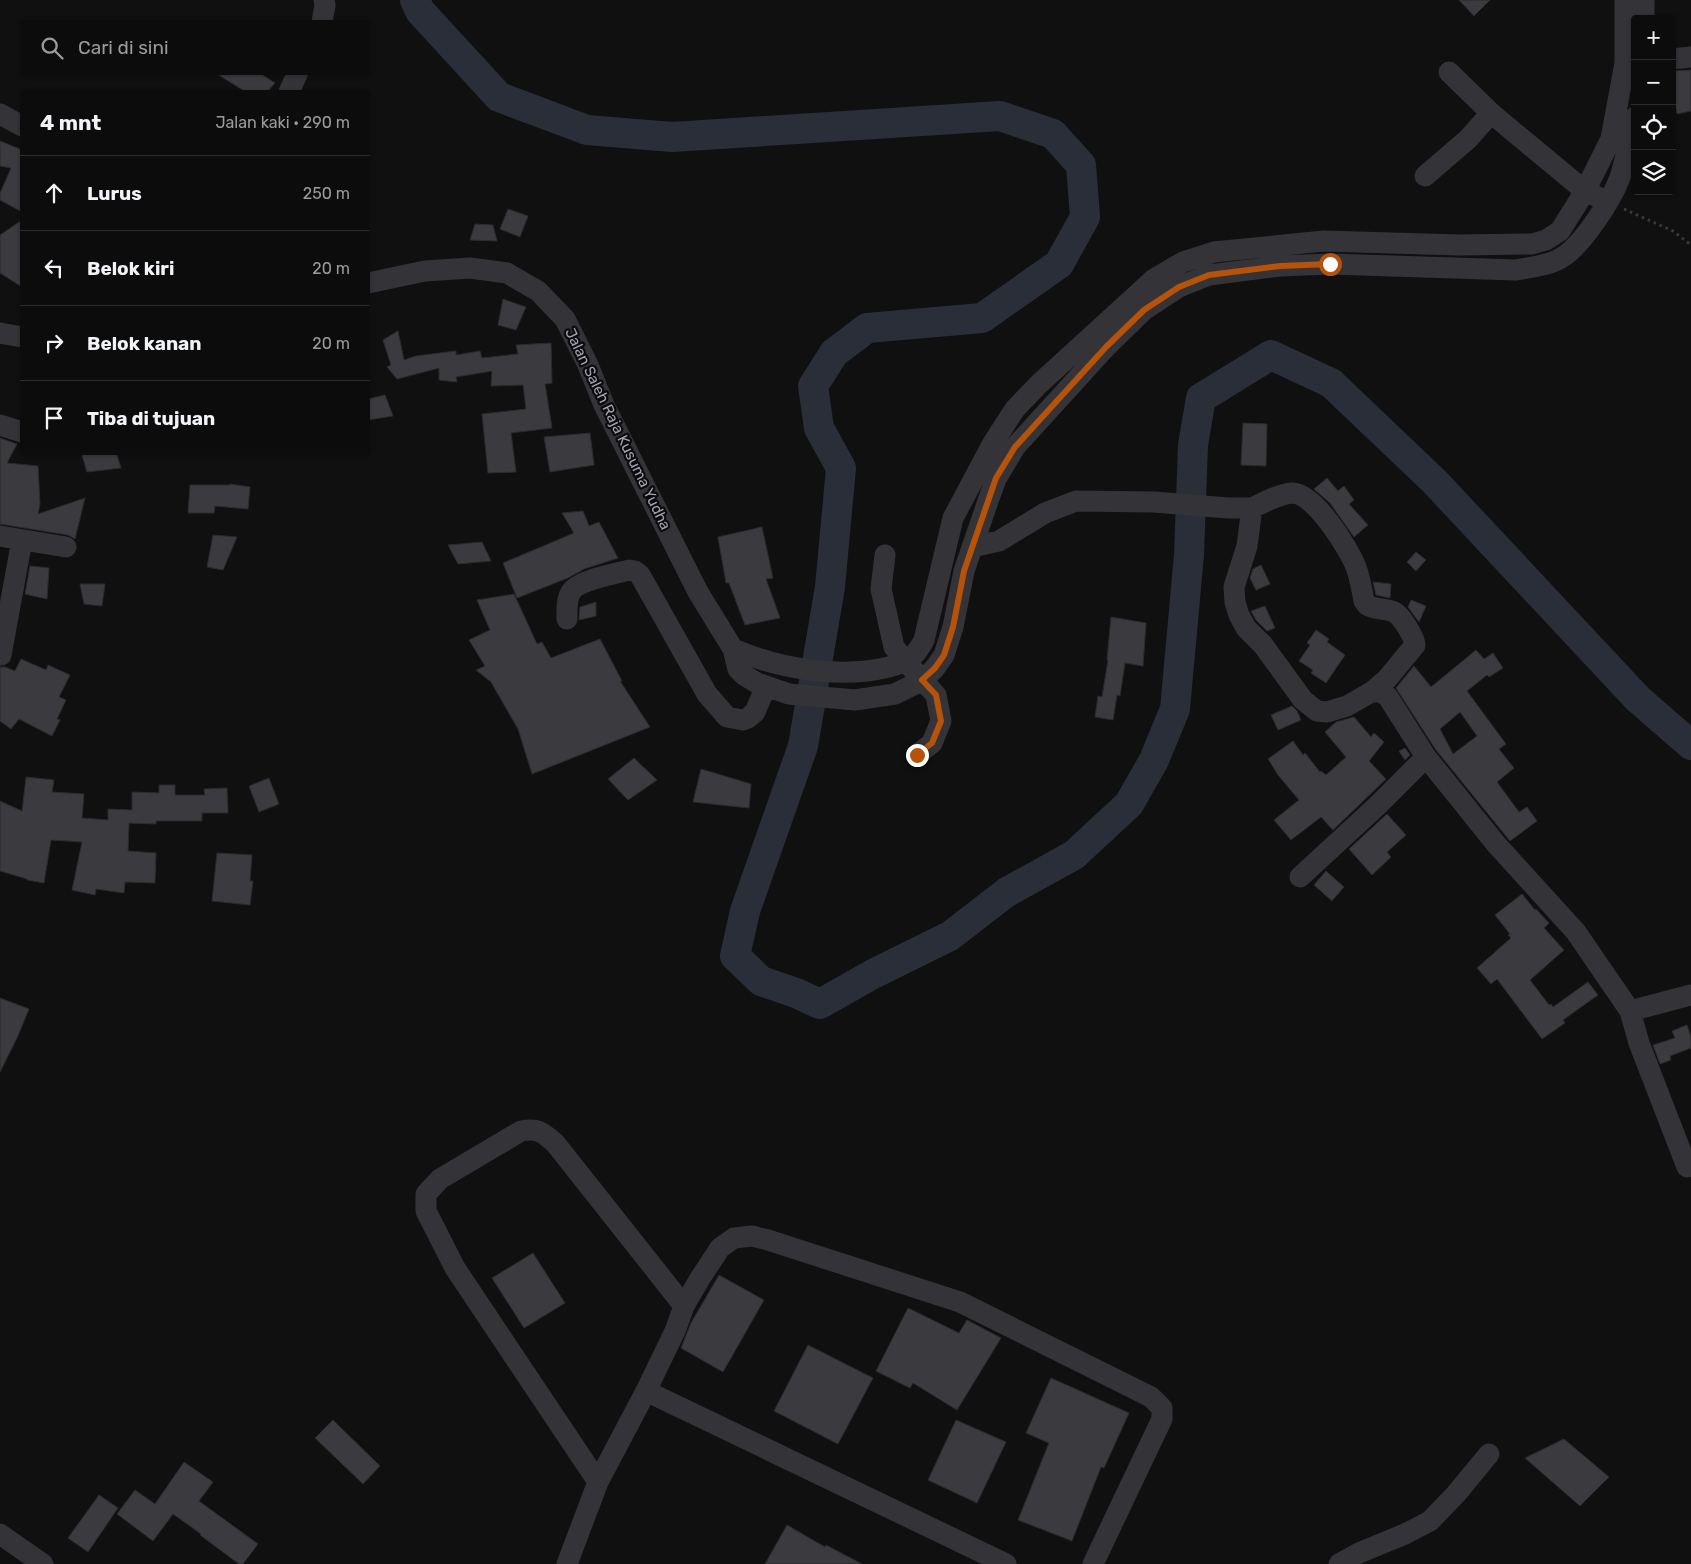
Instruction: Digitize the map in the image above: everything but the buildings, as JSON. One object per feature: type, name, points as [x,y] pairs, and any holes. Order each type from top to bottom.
[{"type":"street","points":[[322,20],[324,0]]},
{"type":"street","points":[[733,649],[756,658],[800,668],[854,672],[906,662],[924,640],[953,518],[979,468],[1015,410],[1040,384],[1154,279],[1183,262],[1214,252],[1324,240],[1459,246],[1532,244],[1546,240],[1560,231],[1585,191],[1611,139],[1626,63],[1625,0]]},
{"type":"street","points":[[1644,0],[1644,15]]},
{"type":"street","points":[[1676,59],[1691,57]]},
{"type":"street","points":[[1450,72],[1491,113],[1585,191],[1608,202]]},
{"type":"street","points":[[289,90],[296,75]]},
{"type":"street","points":[[1425,176],[1468,139],[1491,113]]},
{"type":"street","points":[[0,114],[20,125]]},
{"type":"street","name":"Jalan Saleh Raja Kusuma Yudha","points":[[370,282],[425,271],[470,268],[507,273],[538,291],[565,319],[588,365],[604,405],[698,592],[733,649],[738,669],[744,675],[766,686],[789,694],[856,700],[895,694],[922,680],[935,668],[944,655],[953,627],[964,571],[996,478],[1015,447],[1106,347],[1144,310],[1179,287],[1209,275],[1280,266],[1330,264],[1516,270],[1537,267],[1561,258],[1579,243],[1608,202],[1621,176],[1631,134]]},
{"type":"street","points":[[0,333],[20,337]]},
{"type":"street","points":[[0,425],[20,431]]},
{"type":"street","points":[[972,548],[999,541],[1045,514],[1076,500],[1154,502],[1252,508],[1279,496],[1293,493],[1302,495],[1312,502],[1332,527],[1351,557],[1356,568],[1364,601],[1367,605],[1396,612],[1415,642],[1415,645],[1387,679],[1373,691],[1347,706],[1328,712],[1317,711],[1303,700],[1263,645],[1246,628],[1239,615],[1235,602],[1234,587],[1247,546],[1252,508]]},
{"type":"street","points":[[0,536],[66,547]]},
{"type":"street","points":[[1,655],[22,540]]},
{"type":"street","points":[[885,555],[881,589],[894,647],[936,695],[941,721],[932,743],[917,755]]},
{"type":"street","points":[[568,619],[567,601],[571,592],[580,584],[629,570],[635,571],[640,575],[707,694],[727,717],[743,720],[748,718],[755,712],[766,686]]},
{"type":"street","points":[[1373,691],[1383,693],[1388,697],[1426,757],[1496,844],[1576,932],[1630,1011],[1638,1043],[1688,1167]]},
{"type":"street","points":[[1300,877],[1377,806],[1426,757]]},
{"type":"street","points":[[1630,1011],[1691,995]]},
{"type":"street","points":[[598,1482],[455,1268],[426,1211],[426,1194],[440,1178],[521,1131],[530,1129],[542,1131],[555,1143],[684,1306]]},
{"type":"street","points":[[567,1564],[598,1482],[646,1391],[684,1306],[698,1280],[720,1248],[734,1238],[752,1236],[960,1302],[1151,1397],[1162,1408],[1162,1419],[1093,1564]]},
{"type":"street","points":[[646,1391],[1006,1564]]},
{"type":"street","points":[[1340,1564],[1359,1553],[1405,1534],[1430,1521],[1456,1494],[1489,1454]]},
{"type":"street","points":[[0,1534],[43,1564]]},
{"type":"path","points":[[1608,202],[1673,231],[1691,245]]},
{"type":"waterway","points":[[415,0],[420,11],[499,97],[587,130],[672,137],[1000,116],[1053,134],[1081,165],[1085,217],[1059,264],[982,318],[867,328],[834,353],[813,386],[819,428],[841,468],[830,587],[803,746],[745,911],[735,956],[761,981],[796,993],[820,1004],[873,974],[950,936],[1007,892],[1074,855],[1129,804],[1154,760],[1175,709],[1189,555],[1193,445],[1201,398],[1271,355],[1331,383],[1435,482],[1638,699],[1691,745]]},
{"type":"route","points":[[917,755],[932,743],[941,721],[936,695],[922,680],[935,668],[944,655],[953,627],[964,571],[988,500],[996,478],[1015,447],[1106,347],[1144,310],[1179,287],[1209,275],[1280,266],[1330,264]]}]
